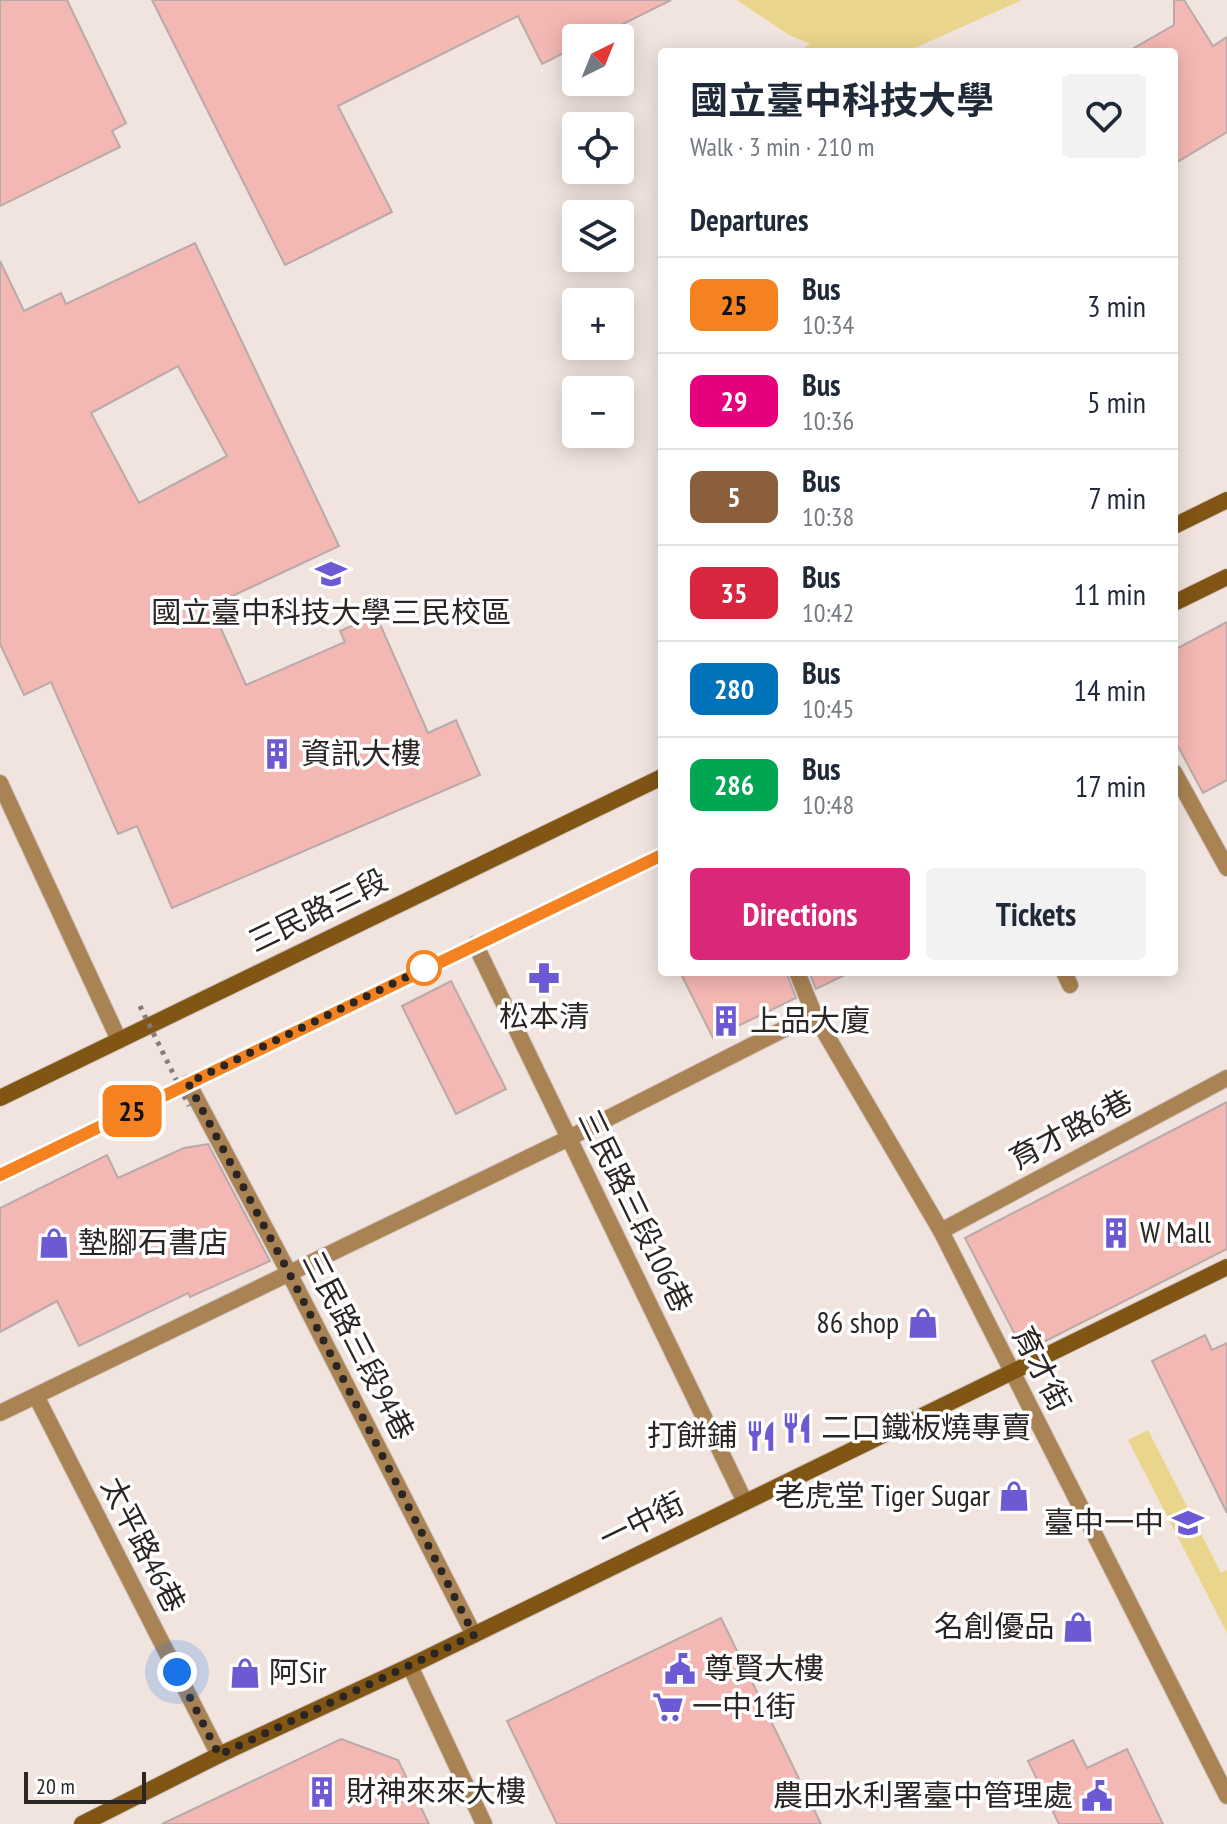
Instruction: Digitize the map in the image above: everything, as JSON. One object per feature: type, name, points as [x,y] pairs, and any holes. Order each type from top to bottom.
[{"type":"main road","points":[[1178,524],[1227,500]]},
{"type":"main road","points":[[1178,601],[1227,577]]},
{"type":"main road","name":"三民路三段","points":[[0,1098],[658,779]]},
{"type":"main road","points":[[0,1175],[658,857]]},
{"type":"main road","name":"一中街","points":[[82,1824],[1227,1267]]},
{"type":"street","points":[[1178,779],[1227,868]]},
{"type":"street","points":[[0,783],[119,1040]]},
{"type":"street","name":"三民路三段106巷","points":[[475,944],[745,1502]]},
{"type":"street","name":"育才街","points":[[799,976],[814,1014],[941,1231],[1227,1796]]},
{"type":"street","points":[[0,1413],[569,1138],[814,1014]]},
{"type":"street","name":"育才路6巷","points":[[941,1231],[1227,1078]]},
{"type":"street","name":"三民路三段94巷","points":[[188,1083],[474,1635]]},
{"type":"street","name":"太平路46巷","points":[[36,1396],[219,1755]]},
{"type":"street","points":[[410,1666],[484,1824]]},
{"type":"path","points":[[140,1006],[189,1106]]},
{"type":"shaded area","points":[[737,0],[1022,0],[915,48],[804,48],[810,44],[789,35]]},
{"type":"shaded area","points":[[1148,1430],[1221,1573],[1227,1570],[1227,1633],[1128,1440]]},
{"type":"building","points":[[0,0],[67,0],[126,123],[112,131],[120,147],[0,206]]},
{"type":"building","points":[[152,0],[671,0],[623,24],[562,24],[562,54],[542,64],[518,16],[338,106],[392,212],[285,265]]},
{"type":"building","points":[[1174,0],[1184,0],[1213,46],[1227,37],[1227,132],[1178,162],[1178,48],[1134,48],[1174,25]]},
{"type":"building","points":[[195,243],[339,546],[211,606],[246,685],[345,642],[340,631],[376,615],[428,733],[456,720],[480,775],[172,908],[137,826],[118,834],[51,682],[24,695],[0,644],[0,261],[24,311],[61,293],[66,304]],"holes":[[[178,366],[227,456],[139,503],[91,413]]]},
{"type":"building","points":[[1227,622],[1227,780],[1203,793],[1178,746],[1178,648]]},
{"type":"building","name":"上品大廈","points":[[682,976],[788,976],[796,998],[713,1038]]},
{"type":"building","points":[[811,976],[843,976],[816,989]]},
{"type":"building","points":[[451,981],[506,1089],[456,1114],[402,1006]]},
{"type":"building","points":[[1227,1102],[1227,1249],[1024,1352],[965,1238]]},
{"type":"building","points":[[208,1144],[270,1261],[190,1297],[188,1293],[79,1346],[57,1301],[0,1332],[0,1208],[107,1155],[118,1178],[184,1148]]},
{"type":"building","points":[[1205,1335],[1212,1350],[1227,1343],[1227,1513],[1152,1361]]},
{"type":"building","name":"尊賢大樓","points":[[721,1618],[821,1824],[557,1824],[507,1721]]},
{"type":"building","name":"財神來來大樓","points":[[341,1739],[398,1760],[429,1824],[162,1824]]},
{"type":"building","name":"農田水利署臺中管理處","points":[[1073,1740],[1087,1768],[1127,1749],[1163,1824],[1059,1824],[1028,1761]]},
{"type":"bus line","name":"25","points":[[0,1175],[658,857]]},
{"type":"place","name":"國立臺中科技大學三民校區","points":[[331,574]]},
{"type":"place","name":"資訊大樓","points":[[277,754]]},
{"type":"place","name":"松本清","points":[[544,978]]},
{"type":"place","name":"上品大廈","points":[[726,1021]]},
{"type":"place","name":"W Mall","points":[[1116,1233]]},
{"type":"place","name":"墊腳石書店","points":[[54,1243]]},
{"type":"place","name":"86 shop","points":[[923,1323]]},
{"type":"place","name":"二口鐵板燒專賣","points":[[797,1428]]},
{"type":"place","name":"打餅鋪","points":[[761,1436]]},
{"type":"place","name":"老虎堂 Tiger Sugar","points":[[1014,1496]]},
{"type":"place","name":"臺中一中","points":[[1188,1523]]},
{"type":"place","name":"名創優品","points":[[1078,1627]]},
{"type":"place","name":"尊賢大樓","points":[[680,1669]]},
{"type":"place","name":"阿Sir","points":[[245,1673]]},
{"type":"place","name":"一中1街","points":[[668,1707]]},
{"type":"place","name":"財神來來大樓","points":[[322,1792]]},
{"type":"place","name":"農田水利署臺中管理處","points":[[1097,1796]]},
{"type":"route","points":[[177,1672],[219,1755],[474,1635],[188,1083],[429,966],[424,968]]}]
